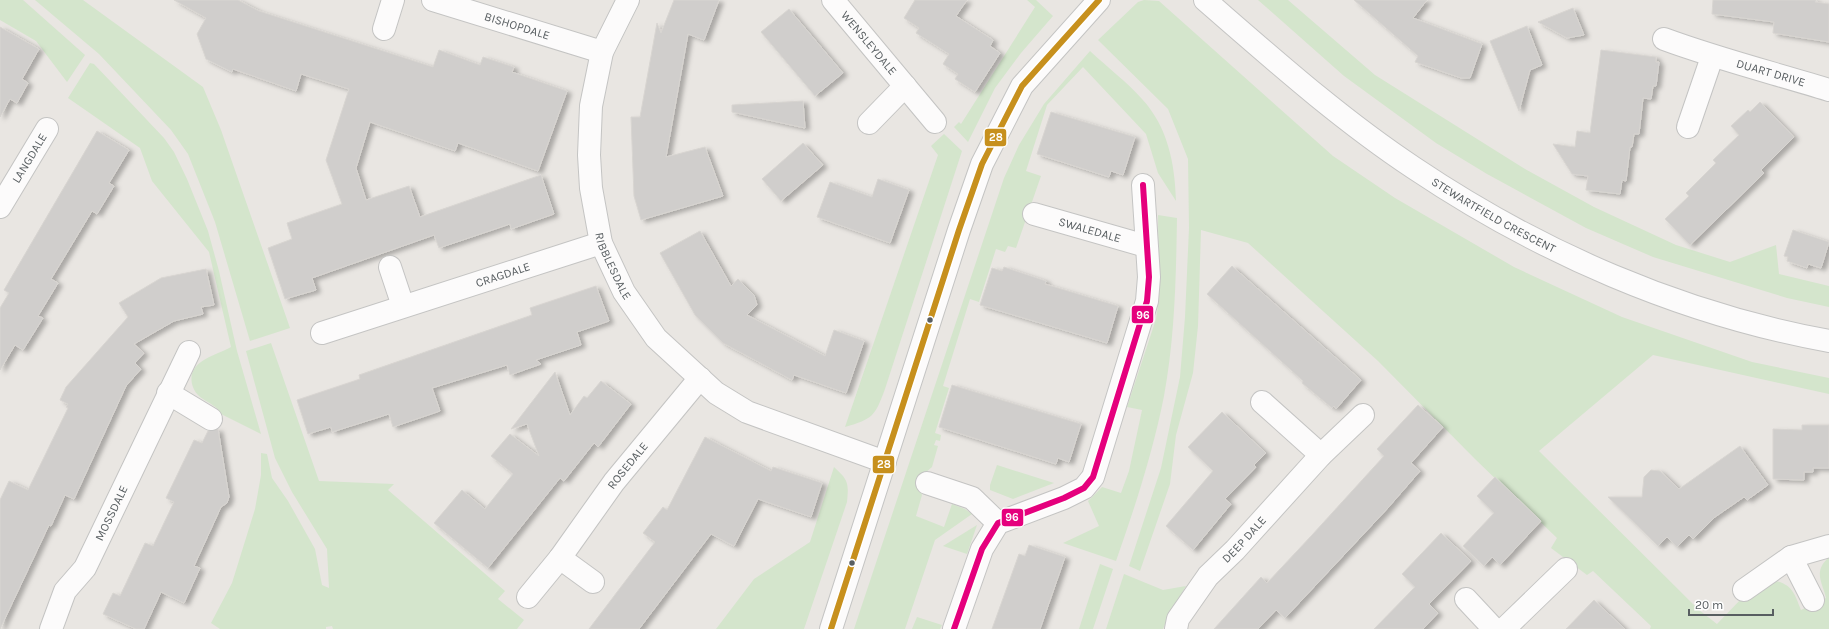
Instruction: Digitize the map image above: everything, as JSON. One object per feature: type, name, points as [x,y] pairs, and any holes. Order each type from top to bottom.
[{"type":"street","points":[[384,29],[393,0]]},
{"type":"street","name":"BISHOPDALE","points":[[432,0],[602,52]]},
{"type":"street","name":"RIBBLESDALE","points":[[628,0],[602,52],[591,106],[589,155],[591,188],[601,242],[624,292],[656,338],[716,393],[747,412],[885,462]]},
{"type":"street","name":"WENSLEYDALE","points":[[833,0],[935,122]]},
{"type":"street","points":[[831,629],[959,230],[982,164],[1022,86],[1099,0]]},
{"type":"street","name":"STEWARTFIELD CRESCENT","points":[[1206,0],[1304,86],[1351,122],[1414,168],[1489,215],[1556,250],[1628,283],[1724,316],[1801,336],[1829,341]]},
{"type":"street","name":"DUART DRIVE","points":[[1664,39],[1712,57],[1771,72],[1829,90]]},
{"type":"street","points":[[1688,127],[1712,57]]},
{"type":"street","name":"WENSLEYDALE","points":[[869,123],[905,86]]},
{"type":"street","name":"LANGDALE","points":[[0,207],[6,184],[46,129]]},
{"type":"street","points":[[954,629],[982,549],[998,523],[1064,498],[1084,488],[1093,477],[1147,301],[1149,277],[1143,185]]},
{"type":"street","name":"SWALEDALE","points":[[1034,214],[1146,246]]},
{"type":"street","name":"CRAGDALE","points":[[322,333],[601,242]]},
{"type":"street","points":[[390,267],[404,306]]},
{"type":"street","name":"MOSSDALE","points":[[51,629],[66,591],[85,568],[189,352]]},
{"type":"street","name":"ROSEDALE","points":[[528,597],[560,558],[614,482],[700,378]]},
{"type":"street","points":[[168,393],[211,419]]},
{"type":"street","points":[[1262,402],[1321,454]]},
{"type":"street","name":"DEEP DALE","points":[[1176,629],[1178,619],[1208,576],[1235,550],[1321,454],[1363,415]]},
{"type":"street","points":[[927,483],[972,498],[998,523]]},
{"type":"street","points":[[1744,590],[1791,557],[1829,546]]},
{"type":"street","points":[[1791,557],[1813,600]]},
{"type":"street","points":[[560,558],[593,582]]},
{"type":"street","points":[[1504,629],[1566,569]]},
{"type":"street","points":[[1466,599],[1494,629]]},
{"type":"green space","points":[[0,0],[23,0],[85,55],[67,82],[36,41],[0,20]]},
{"type":"green space","points":[[35,0],[83,0],[203,87],[221,130],[290,328],[250,341],[215,222],[188,154],[171,130],[99,54]]},
{"type":"green space","points":[[1027,0],[1036,0],[1053,16],[1021,53],[995,88],[968,142],[954,127],[959,122],[961,124],[1035,7]]},
{"type":"green space","points":[[1144,0],[1159,1],[1333,156],[1395,198],[1514,267],[1622,317],[1752,362],[1829,378],[1829,394],[1653,355],[1539,451],[1699,610],[1717,624],[1742,598],[1747,601],[1772,580],[1784,584],[1791,590],[1801,610],[1826,598],[1821,582],[1820,572],[1824,562],[1829,557],[1829,629],[1650,629],[1651,626],[1593,571],[1587,575],[1551,548],[1557,538],[1475,459],[1378,361],[1248,243],[1201,230],[1198,326],[1193,373],[1176,435],[1170,484],[1140,571],[1129,566],[1161,468],[1180,377],[1185,317],[1189,228],[1188,159],[1168,109],[1098,40],[1138,2]]},
{"type":"green space","points":[[1258,0],[1288,0],[1375,75],[1525,169],[1594,207],[1676,245],[1730,262],[1776,245],[1779,274],[1829,286],[1829,307],[1787,298],[1653,257],[1586,228],[1487,174],[1436,143],[1344,76]]},
{"type":"green space","points":[[1090,51],[1142,99],[1158,122],[1164,134],[1172,160],[1176,201],[1158,173],[1146,134],[1083,67],[1047,105],[1026,171],[1041,176],[1016,248],[1008,246],[1005,252],[996,249],[979,302],[970,299],[943,386],[949,388],[935,433],[941,435],[940,441],[936,440],[934,445],[938,446],[932,467],[925,473],[920,490],[922,495],[916,516],[944,527],[952,504],[965,509],[972,514],[935,540],[905,629],[854,629],[1004,178],[1019,145],[1044,104]]},
{"type":"green space","points":[[90,63],[94,64],[164,138],[174,152],[187,179],[208,231],[219,271],[237,351],[261,434],[221,414],[215,407],[199,396],[194,389],[192,384],[192,376],[198,365],[204,360],[231,347],[209,252],[152,181],[140,148],[68,98]]},
{"type":"green space","points":[[944,134],[962,151],[885,389],[872,415],[867,419],[845,427],[938,155],[931,146]]},
{"type":"green space","points":[[1158,215],[1177,218],[1171,352],[1155,438],[1137,500],[1116,561],[1063,543],[1099,526],[1088,501],[1102,487],[1121,493],[1129,471],[1142,410],[1127,407],[1156,319],[1159,298]]},
{"type":"green space","points":[[271,343],[319,481],[394,484],[388,490],[505,591],[498,599],[524,620],[517,629],[333,629],[332,626],[326,627],[326,629],[220,629],[211,623],[232,583],[255,509],[261,475],[261,453],[267,454],[272,478],[288,501],[315,549],[322,585],[329,588],[327,549],[292,492],[275,458],[246,351]]},
{"type":"green space","points":[[997,465],[1054,483],[1013,499],[990,490],[990,485]]},
{"type":"green space","points":[[834,467],[845,479],[848,490],[847,502],[804,629],[716,629],[754,579],[810,542]]},
{"type":"green space","points":[[977,525],[967,554],[943,546]]},
{"type":"green space","points":[[1100,564],[1113,569],[1093,629],[1079,629]]},
{"type":"green space","points":[[1124,574],[1163,590],[1186,586],[1170,613],[1163,629],[1106,629]]},
{"type":"green space","points":[[917,617],[942,625],[940,629],[912,629]]},
{"type":"building","points":[[174,0],[238,0],[259,11],[433,67],[439,50],[480,65],[483,57],[514,67],[512,72],[567,91],[538,171],[458,143],[455,151],[370,122],[356,168],[366,200],[409,186],[420,217],[541,175],[554,214],[511,229],[510,224],[439,248],[434,235],[312,278],[316,290],[285,299],[268,248],[292,239],[287,223],[342,204],[326,160],[349,89],[301,74],[296,91],[233,69],[232,72],[206,59],[197,34],[206,18]]},
{"type":"building","points":[[674,0],[719,0],[704,40],[688,34],[666,157],[705,147],[723,196],[641,220],[634,196],[631,117],[640,117],[657,23],[661,33]]},
{"type":"building","points":[[915,0],[967,0],[956,16],[993,40],[990,46],[1000,53],[975,92],[955,79],[958,74],[943,64],[949,54],[916,33],[919,28],[904,18]]},
{"type":"building","points":[[1354,0],[1427,0],[1413,18],[1482,44],[1470,78],[1461,78],[1415,62],[1418,56]]},
{"type":"building","points":[[1713,0],[1816,0],[1815,2],[1829,4],[1829,42],[1773,33],[1774,22],[1712,14]]},
{"type":"building","points":[[1573,8],[1584,35],[1567,38],[1538,22]]},
{"type":"building","points":[[789,9],[843,73],[815,96],[761,32]]},
{"type":"building","points":[[1527,26],[1542,65],[1530,70],[1519,111],[1490,41]]},
{"type":"building","points":[[0,27],[39,49],[22,79],[28,83],[17,103],[10,99],[0,117]]},
{"type":"building","points":[[1601,50],[1656,57],[1656,62],[1659,62],[1656,86],[1653,86],[1651,99],[1643,98],[1639,134],[1634,134],[1632,147],[1630,147],[1626,181],[1622,180],[1620,194],[1586,190],[1588,176],[1572,174],[1553,144],[1575,147],[1577,131],[1590,133]]},
{"type":"building","points":[[803,101],[805,128],[732,112],[732,105]]},
{"type":"building","points":[[1760,102],[1794,137],[1761,170],[1764,173],[1690,245],[1665,219],[1689,196],[1686,193],[1716,163],[1713,160],[1739,135],[1731,126],[1748,110],[1750,112]]},
{"type":"building","points":[[1051,112],[1135,137],[1123,175],[1111,171],[1109,177],[1037,154]]},
{"type":"building","points":[[97,131],[129,150],[109,183],[114,186],[97,214],[92,211],[51,279],[58,283],[38,316],[43,318],[23,350],[15,345],[0,370],[0,308],[9,293],[4,290]]},
{"type":"building","points":[[803,143],[823,165],[781,201],[762,179]]},
{"type":"building","points":[[878,179],[909,190],[890,243],[817,217],[830,182],[872,197]]},
{"type":"building","points":[[1793,230],[1829,242],[1821,268],[1808,264],[1807,268],[1787,261],[1788,257],[1784,256]]},
{"type":"building","points":[[700,231],[731,286],[738,279],[754,295],[757,305],[747,315],[825,356],[834,330],[864,341],[846,393],[794,375],[792,380],[723,343],[695,315],[660,253]]},
{"type":"building","points":[[1232,266],[1361,380],[1336,409],[1334,406],[1332,408],[1302,383],[1303,381],[1207,294]]},
{"type":"building","points":[[1004,267],[1046,281],[1045,284],[1118,306],[1107,343],[980,305],[992,268],[1002,271]]},
{"type":"building","points":[[206,269],[214,305],[201,307],[203,314],[174,321],[134,344],[144,353],[135,363],[141,369],[126,386],[74,499],[65,495],[51,526],[49,525],[0,629],[0,500],[9,481],[28,490],[68,408],[66,407],[68,404],[60,400],[66,387],[128,317],[119,303],[161,278]]},
{"type":"building","points":[[596,286],[609,321],[577,332],[581,345],[536,360],[541,364],[510,375],[507,365],[432,388],[440,411],[393,427],[389,414],[332,432],[331,427],[308,434],[297,400],[360,379],[359,375],[532,315],[530,308]]},
{"type":"building","points":[[555,372],[570,415],[584,396],[587,398],[601,381],[631,404],[598,447],[594,443],[564,481],[560,478],[488,568],[434,523],[462,490],[485,509],[513,474],[491,456],[510,434],[539,456],[527,424],[511,429]]},
{"type":"building","points":[[952,385],[1081,424],[1069,462],[1058,458],[1056,464],[939,427]]},
{"type":"building","points":[[1418,405],[1443,427],[1411,463],[1420,471],[1387,509],[1285,618],[1276,610],[1258,629],[1214,629],[1261,577],[1267,583],[1384,456],[1377,449]]},
{"type":"building","points":[[1222,412],[1266,453],[1254,465],[1256,467],[1225,499],[1231,504],[1193,550],[1166,526],[1213,471],[1188,447]]},
{"type":"building","points":[[1802,425],[1829,425],[1829,468],[1813,468],[1813,472],[1804,472],[1804,480],[1773,479],[1773,429],[1802,430]]},
{"type":"building","points":[[218,429],[229,497],[227,503],[221,507],[194,566],[200,568],[184,603],[161,592],[144,629],[136,629],[103,614],[113,593],[120,596],[145,543],[153,546],[174,502],[166,498],[194,440],[202,443],[208,431]]},
{"type":"building","points":[[705,437],[771,471],[773,467],[822,483],[811,517],[758,499],[734,546],[711,534],[639,629],[589,629],[655,542],[643,533],[663,507],[667,510]]},
{"type":"building","points":[[1740,446],[1768,485],[1747,500],[1744,497],[1715,517],[1693,539],[1689,535],[1677,547],[1667,537],[1658,546],[1608,497],[1642,497],[1644,477],[1651,470],[1660,471],[1679,489]]},
{"type":"building","points":[[1495,477],[1541,521],[1500,565],[1492,557],[1484,566],[1463,546],[1494,513],[1477,496]]},
{"type":"building","points":[[1441,533],[1471,561],[1429,604],[1438,613],[1423,629],[1374,629],[1415,587],[1402,574]]},
{"type":"building","points":[[1029,545],[1065,557],[1040,629],[992,629],[1019,554],[1025,556]]},
{"type":"building","points":[[1594,600],[1625,629],[1566,629]]},
{"type":"transit line","name":"28","points":[[831,629],[959,230],[982,164],[1022,86],[1099,0]]},
{"type":"transit line","name":"96","points":[[954,629],[982,549],[998,523],[1064,498],[1084,488],[1093,477],[1147,301],[1149,277],[1143,185]]}]
